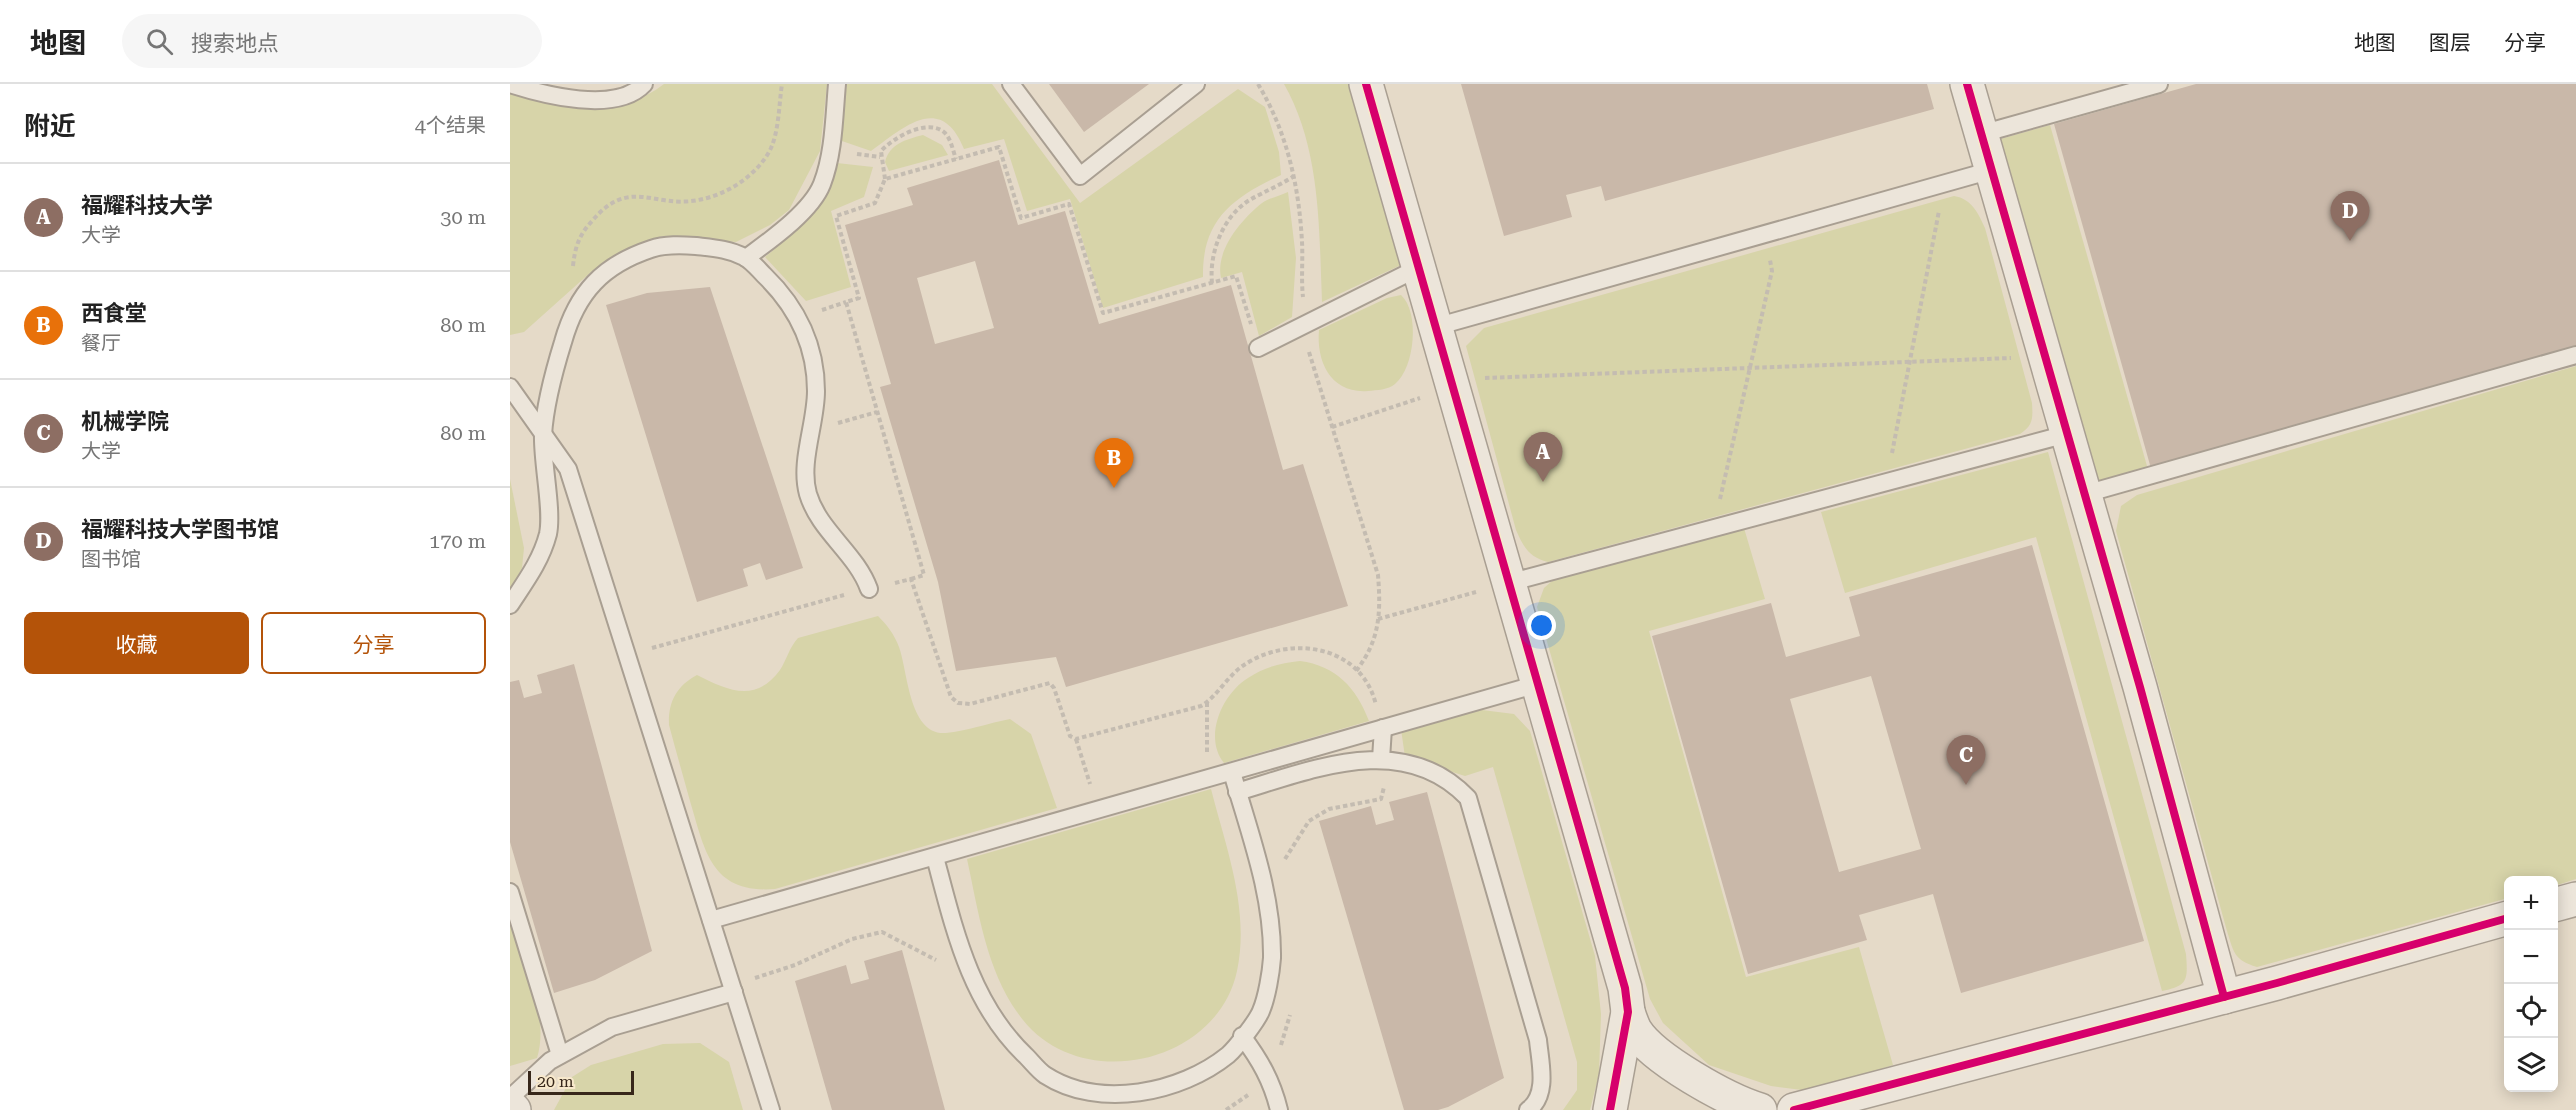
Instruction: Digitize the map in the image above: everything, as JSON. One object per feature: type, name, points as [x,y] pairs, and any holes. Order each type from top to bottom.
[{"type":"street","points":[[1366,84],[1625,988],[1628,1012],[1635,1030],[1654,1050],[1735,1102],[1760,1110]]},
{"type":"street","points":[[1967,84],[2085,494],[2224,997]]},
{"type":"street","points":[[2558,904],[2576,899]]},
{"type":"street","points":[[1794,1110],[2224,997],[2504,919]]},
{"type":"street","points":[[1610,1110],[1628,1012]]},
{"type":"street","points":[[510,1106],[514,1110]]},
{"type":"lane","points":[[510,84],[558,96],[591,100],[617,98],[637,91],[644,84]]},
{"type":"lane","points":[[746,258],[802,211],[822,186],[831,149],[837,84]]},
{"type":"lane","points":[[1011,84],[1080,176],[1196,84]]},
{"type":"lane","points":[[1981,134],[2159,84]]},
{"type":"lane","points":[[1435,327],[1992,170]]},
{"type":"lane","points":[[510,605],[541,558],[548,531],[543,434],[563,340],[580,299],[601,275],[626,257],[659,246],[722,248],[746,258],[795,312],[810,343],[816,393],[806,476],[808,495],[825,526],[862,570],[869,589]]},
{"type":"lane","points":[[1258,348],[1418,268]]},
{"type":"lane","points":[[2085,494],[2576,355]]},
{"type":"lane","points":[[510,387],[568,469],[771,1110]]},
{"type":"lane","points":[[1508,583],[2067,434]]},
{"type":"lane","points":[[711,921],[1538,684]]},
{"type":"lane","points":[[1381,759],[1383,728]]},
{"type":"lane","points":[[1237,792],[1346,760],[1381,759],[1427,771],[1457,786],[1468,798],[1538,1040],[1542,1082],[1533,1107],[1528,1110]]},
{"type":"lane","points":[[935,857],[961,955],[982,998],[1006,1037],[1046,1075],[1089,1093],[1137,1092],[1179,1084],[1229,1054],[1261,1011],[1272,959],[1267,899],[1232,772]]},
{"type":"lane","points":[[510,892],[560,1054]]},
{"type":"lane","points":[[510,1098],[560,1054],[612,1027],[732,986]]},
{"type":"lane","points":[[1242,1036],[1267,1073],[1279,1110]]},
{"type":"path","points":[[580,299],[573,274],[575,247],[583,231],[602,209],[616,199],[633,196],[697,201],[739,185],[771,148],[782,84]]},
{"type":"path","points":[[1258,84],[1278,118],[1294,176],[1302,241],[1308,348],[1378,575],[1378,619],[1371,652],[1356,671]]},
{"type":"path","points":[[628,655],[924,575],[846,302],[859,298],[836,216],[875,203],[885,179],[881,151],[898,137],[925,128],[936,129],[945,133],[956,159]]},
{"type":"path","points":[[885,179],[999,147],[1021,218],[1069,204],[1103,314],[1236,276],[1258,348]]},
{"type":"path","points":[[1212,283],[1209,267],[1228,219],[1248,201],[1294,176]]},
{"type":"path","points":[[1895,480],[1890,465],[1940,215],[1933,187]]},
{"type":"path","points":[[1727,525],[1719,501],[1772,271],[1764,234]]},
{"type":"path","points":[[1332,427],[1479,379],[2015,358],[2043,349]]},
{"type":"path","points":[[811,430],[877,412]]},
{"type":"path","points":[[911,579],[951,697],[958,703],[970,704],[1050,683],[1070,736],[1076,739],[1208,702]]},
{"type":"path","points":[[1378,619],[1508,583]]},
{"type":"path","points":[[1213,777],[1206,742],[1208,702],[1224,681],[1263,653],[1286,648],[1324,650],[1346,659],[1375,698],[1383,728]]},
{"type":"path","points":[[1076,739],[1098,810]]},
{"type":"path","points":[[1282,862],[1310,821],[1329,809],[1381,799],[1384,790],[1381,759]]},
{"type":"path","points":[[732,986],[762,978],[844,942],[882,932],[935,959],[944,966]]},
{"type":"path","points":[[1226,1110],[1259,1086],[1275,1062],[1289,1024],[1291,1005]]},
{"type":"shaded area","points":[[664,84],[827,84],[820,151],[789,210],[770,225],[736,242],[663,236],[635,245],[591,272],[524,332],[510,335],[510,91],[549,101],[588,107],[627,103],[646,96]]},
{"type":"shaded area","points":[[847,84],[992,84],[1080,203],[1238,89],[1265,107],[1279,152],[1281,175],[1248,193],[1223,213],[1208,240],[1203,277],[1103,308],[1070,199],[1027,211],[1004,139],[964,149],[955,132],[944,122],[933,118],[909,125],[871,151],[839,140]]},
{"type":"shaded area","points":[[1284,84],[1349,84],[1401,265],[1322,302],[1316,190],[1305,135]]},
{"type":"shaded area","points":[[2050,125],[2149,473],[2097,488],[1997,140]]},
{"type":"shaded area","points":[[923,135],[942,145],[948,155],[889,171],[885,162],[890,151],[905,141]]},
{"type":"shaded area","points":[[837,163],[873,167],[864,197],[831,211],[851,287],[806,301],[765,257],[808,215],[823,192]]},
{"type":"shaded area","points":[[1288,192],[1296,258],[1292,317],[1259,336],[1242,272],[1221,278],[1222,257],[1232,236],[1254,210],[1265,201]]},
{"type":"shaded area","points":[[1954,196],[1970,203],[1985,228],[2032,403],[2031,421],[2028,428],[2020,434],[1548,562],[1528,551],[1516,530],[1466,346],[1484,328]]},
{"type":"shaded area","points":[[1401,295],[1407,303],[1413,326],[1411,353],[1402,376],[1389,387],[1368,391],[1355,391],[1336,382],[1329,374],[1320,354],[1319,330],[1387,298]]},
{"type":"shaded area","points":[[2576,366],[2576,879],[2558,885],[2558,876],[2504,876],[2504,899],[2257,967],[2239,958],[2227,931],[2116,531],[2121,506],[2137,495]]},
{"type":"shaded area","points":[[2048,452],[2186,954],[2187,970],[2182,984],[2162,991],[2036,537],[1845,593],[1821,512]]},
{"type":"shaded area","points":[[510,479],[524,548],[522,568],[510,590]]},
{"type":"shaded area","points":[[1744,528],[1765,599],[1649,631],[1746,977],[1859,947],[1893,1065],[1810,1091],[1771,1086],[1709,1065],[1663,1023],[1650,999],[1537,607],[1544,588],[1553,580]]},
{"type":"shaded area","points":[[878,616],[897,642],[912,700],[924,724],[934,731],[946,733],[1010,719],[1031,734],[1057,808],[775,889],[754,889],[724,877],[714,866],[701,837],[669,725],[670,709],[675,696],[684,684],[697,675],[740,691],[761,687],[780,670],[798,638]]},
{"type":"shaded area","points":[[1300,661],[1324,668],[1343,680],[1358,698],[1369,721],[1224,763],[1215,741],[1216,729],[1218,717],[1230,694],[1248,678],[1266,668]]},
{"type":"shaded area","points":[[1482,710],[1514,714],[1530,731],[1595,956],[1601,1014],[1599,1074],[1590,1110],[1563,1110],[1577,1090],[1577,1062],[1493,767],[1465,776],[1405,757],[1401,729]]},
{"type":"shaded area","points":[[1211,789],[1229,856],[1241,925],[1237,971],[1224,1003],[1203,1028],[1176,1047],[1145,1058],[1111,1062],[1079,1057],[1048,1043],[1023,1020],[1001,984],[980,922],[967,859]]},
{"type":"shaded area","points":[[510,920],[534,989],[538,1007],[540,1042],[537,1058],[510,1066]]},
{"type":"shaded area","points":[[700,1043],[729,1062],[743,1110],[554,1110],[572,1077],[591,1065],[663,1044]]},
{"type":"building","points":[[1049,84],[1149,84],[1084,132]]},
{"type":"building","points":[[1461,84],[1927,84],[1934,109],[1605,201],[1601,186],[1566,195],[1572,217],[1504,236]]},
{"type":"building","points":[[2196,84],[2576,84],[2576,353],[2152,472],[2054,124]]},
{"type":"building","points":[[999,160],[1018,225],[1065,211],[1099,324],[1231,285],[1283,470],[1303,464],[1348,606],[1066,687],[1056,657],[956,671],[938,582],[880,387],[891,384],[845,225],[913,205],[907,188]],"holes":[[[975,261],[994,328],[935,344],[917,278]]]},
{"type":"building","points":[[710,287],[803,568],[766,580],[760,563],[743,569],[748,586],[697,602],[606,305],[647,293]]},
{"type":"building","points":[[2032,545],[2144,941],[1961,993],[1933,894],[1859,915],[1867,940],[1748,974],[1652,636],[1771,603],[1786,657],[1860,636],[1849,597]],"holes":[[[1871,676],[1921,849],[1839,872],[1790,699]]]},
{"type":"building","points":[[574,664],[652,951],[595,980],[554,993],[510,842],[510,682],[519,680],[524,698],[542,693],[537,675]]},
{"type":"building","points":[[1427,792],[1504,1078],[1448,1107],[1438,1110],[1404,1110],[1319,821],[1371,806],[1376,825],[1394,820],[1389,802]]},
{"type":"building","points":[[902,950],[945,1110],[832,1110],[795,981],[846,965],[851,984],[869,979],[864,961]]},
{"type":"cycle path","points":[[1366,84],[1625,988],[1628,1012],[1610,1110]]},
{"type":"cycle path","points":[[1967,84],[2140,687],[2224,997]]},
{"type":"cycle path","points":[[1794,1110],[2277,983],[2504,919]]},
{"type":"place","name":"福耀科技大学图书馆","points":[[2350,241]]},
{"type":"place","name":"福耀科技大学","points":[[1543,482]]},
{"type":"place","name":"西食堂","points":[[1114,488]]},
{"type":"place","name":"机械学院","points":[[1966,785]]}]
